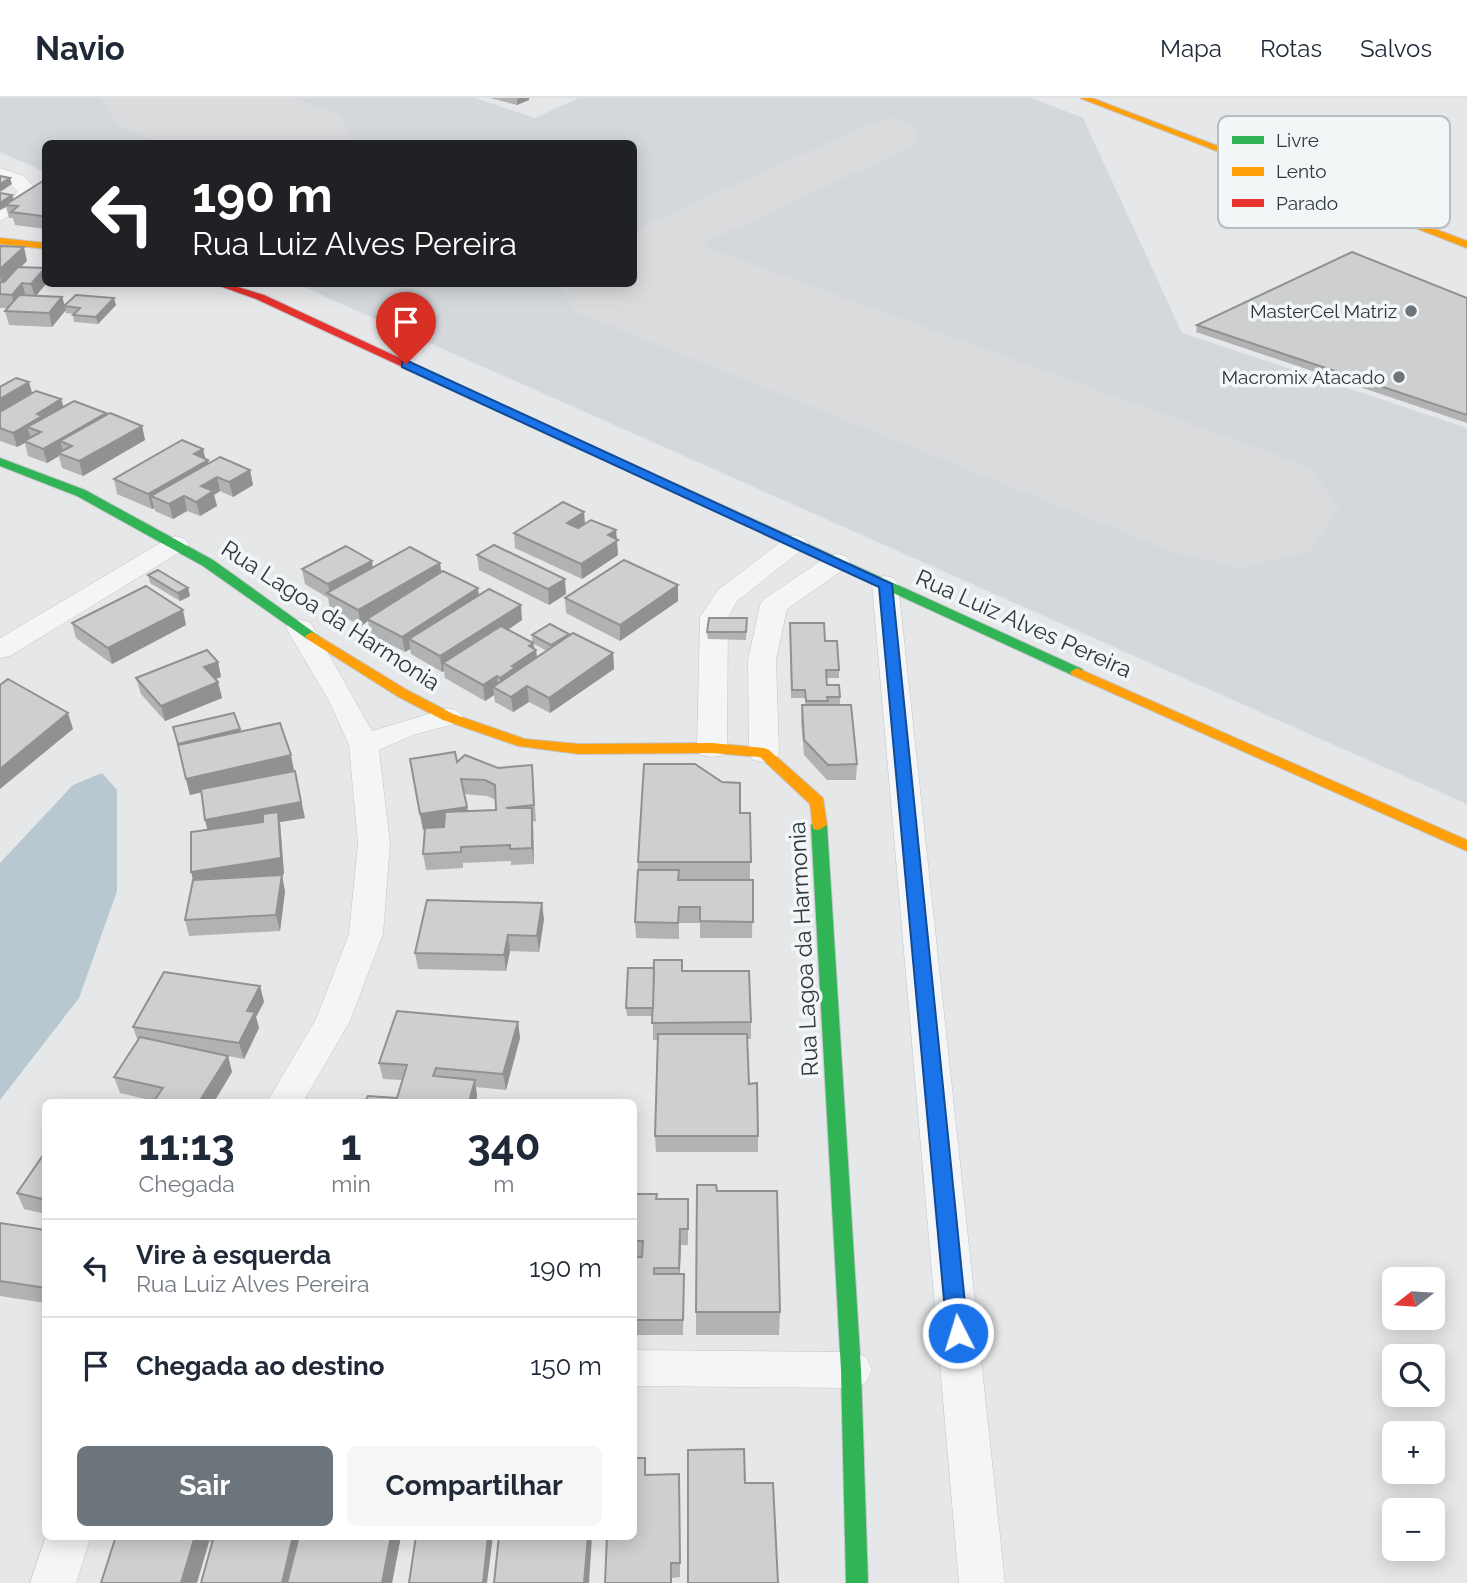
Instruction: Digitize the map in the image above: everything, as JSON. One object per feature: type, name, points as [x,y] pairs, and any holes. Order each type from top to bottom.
[{"type":"street","points":[[1084,98],[1218,149]]},
{"type":"street","points":[[1105,98],[1218,141]]},
{"type":"street","points":[[0,174],[17,180],[27,190],[22,201],[0,215]]},
{"type":"street","points":[[1423,228],[1467,245]]},
{"type":"street","points":[[1449,228],[1467,235]]},
{"type":"street","points":[[0,241],[42,246]]},
{"type":"street","name":"Rua Luiz Alves Pereira","points":[[228,287],[260,297],[836,562],[1467,846]]},
{"type":"street","name":"Rua Lagoa da Harmonia","points":[[0,462],[81,493],[208,562],[300,628],[402,694],[448,717],[523,743],[579,749],[712,748],[764,753],[818,802],[851,1370],[857,1583]]},
{"type":"street","points":[[712,748],[714,617],[727,596],[795,543]]},
{"type":"street","points":[[0,650],[176,544]]},
{"type":"street","points":[[764,753],[762,660],[774,605],[836,562]]},
{"type":"street","points":[[885,584],[982,1583]]},
{"type":"street","points":[[727,596],[774,605]]},
{"type":"street","points":[[287,1099],[334,1021],[366,934],[374,844],[363,745],[343,701],[300,628]]},
{"type":"street","points":[[714,659],[762,660]]},
{"type":"street","points":[[363,745],[403,729],[448,717]]},
{"type":"street","points":[[637,1368],[851,1370]]},
{"type":"street","points":[[53,1583],[68,1540]]},
{"type":"shaded area","points":[[0,98],[475,98],[535,118],[579,98],[1032,98],[1083,118],[1182,333],[1467,428],[1467,804],[304,287],[637,287],[637,140],[42,140],[42,171],[0,152]]},
{"type":"shaded area","points":[[102,773],[117,790],[117,891],[79,998],[0,1100],[0,863],[73,785]]},
{"type":"building","points":[[0,176],[10,178],[0,184]]},
{"type":"building","points":[[42,182],[42,216],[11,212],[18,206],[5,205]]},
{"type":"building","points":[[0,193],[12,195],[0,203]]},
{"type":"building","points":[[0,246],[24,247],[0,269]]},
{"type":"building","name":"Macromix Atacado","points":[[1352,252],[1467,298],[1467,415],[1197,325]]},
{"type":"building","points":[[18,267],[42,268],[31,284],[22,283],[12,295],[0,294],[0,282],[4,282]]},
{"type":"building","points":[[19,295],[62,297],[49,313],[5,311]]},
{"type":"building","points":[[76,295],[114,298],[96,317],[73,315],[80,308],[64,306]]},
{"type":"building","points":[[16,378],[29,382],[0,399],[0,387]]},
{"type":"building","points":[[36,391],[61,399],[37,414],[42,416],[13,433],[0,428],[0,412]]},
{"type":"building","points":[[74,401],[106,413],[43,449],[24,441],[41,432],[27,427]]},
{"type":"building","points":[[110,413],[142,426],[79,461],[58,453],[72,446],[60,441]]},
{"type":"building","points":[[182,440],[203,449],[194,454],[208,460],[148,494],[114,479]]},
{"type":"building","points":[[220,457],[250,470],[229,482],[217,477],[201,486],[213,491],[196,502],[184,496],[169,504],[151,496]]},
{"type":"building","points":[[563,502],[584,512],[567,523],[578,528],[591,520],[616,530],[608,535],[618,540],[581,564],[514,533]]},
{"type":"building","points":[[494,545],[565,579],[548,589],[477,555]]},
{"type":"building","points":[[346,546],[372,561],[328,584],[302,569]]},
{"type":"building","points":[[410,547],[440,563],[358,610],[327,593]]},
{"type":"building","points":[[624,560],[678,585],[620,625],[565,598]]},
{"type":"building","points":[[158,570],[188,588],[178,593],[148,575]]},
{"type":"building","points":[[443,571],[478,588],[402,637],[367,619]]},
{"type":"building","points":[[146,586],[183,610],[108,648],[72,623]]},
{"type":"building","points":[[489,589],[521,605],[440,656],[409,639]]},
{"type":"building","points":[[709,618],[747,618],[746,632],[707,632]]},
{"type":"building","points":[[790,623],[824,623],[825,641],[837,641],[839,670],[826,670],[827,685],[839,685],[840,697],[827,697],[828,701],[806,701],[805,690],[792,690]]},
{"type":"building","points":[[550,624],[569,634],[551,645],[532,635]]},
{"type":"building","points":[[501,626],[533,643],[529,646],[536,650],[512,666],[516,667],[500,678],[497,676],[483,685],[443,663]]},
{"type":"building","points":[[573,633],[613,653],[549,698],[527,686],[511,697],[493,687]]},
{"type":"building","points":[[207,650],[218,662],[204,667],[218,682],[161,706],[136,678]]},
{"type":"building","points":[[8,679],[68,713],[0,769],[0,685]]},
{"type":"building","points":[[802,705],[851,705],[857,764],[828,765],[804,740]]},
{"type":"building","points":[[234,713],[240,729],[178,744],[173,727]]},
{"type":"building","points":[[280,723],[291,755],[186,779],[178,745]]},
{"type":"building","points":[[455,752],[457,762],[465,755],[498,768],[532,765],[534,805],[506,808],[532,808],[532,848],[510,849],[510,845],[461,847],[461,852],[423,854],[425,828],[444,827],[445,812],[496,810],[495,785],[485,780],[461,779],[467,807],[420,814],[410,759]]},
{"type":"building","points":[[644,764],[695,764],[722,782],[740,783],[740,813],[750,813],[751,862],[638,862]]},
{"type":"building","points":[[295,771],[301,802],[205,820],[201,789]]},
{"type":"building","points":[[278,812],[281,858],[191,872],[191,832],[263,822],[263,814]]},
{"type":"building","points":[[638,870],[679,870],[678,880],[753,880],[753,922],[700,921],[700,907],[679,907],[678,923],[635,922]]},
{"type":"building","points":[[282,875],[276,915],[185,920],[193,880]]},
{"type":"building","points":[[427,900],[542,903],[537,936],[508,935],[504,955],[415,953]]},
{"type":"building","points":[[654,960],[682,960],[682,971],[749,971],[751,1022],[652,1023]]},
{"type":"building","points":[[628,968],[654,968],[653,1008],[626,1008]]},
{"type":"building","points":[[164,972],[260,986],[247,1011],[255,1012],[239,1043],[133,1027]]},
{"type":"building","points":[[397,1011],[518,1022],[503,1074],[436,1068],[433,1076],[475,1080],[470,1099],[366,1099],[368,1096],[397,1098],[407,1065],[379,1063]]},
{"type":"building","points":[[658,1034],[747,1034],[749,1084],[757,1083],[758,1136],[655,1136]]},
{"type":"building","points":[[140,1037],[228,1056],[201,1099],[155,1099],[163,1088],[114,1077]]},
{"type":"building","points":[[42,1157],[42,1199],[17,1193]]},
{"type":"building","points":[[697,1185],[716,1185],[717,1191],[777,1191],[780,1312],[696,1312]]},
{"type":"building","points":[[637,1194],[657,1194],[656,1199],[688,1199],[688,1229],[680,1229],[679,1268],[654,1268],[654,1274],[684,1274],[683,1320],[637,1320],[637,1257],[642,1257],[643,1241],[637,1241]]},
{"type":"building","points":[[0,1223],[42,1229],[42,1287],[0,1281]]},
{"type":"building","points":[[744,1449],[745,1483],[773,1483],[778,1583],[688,1583],[688,1450]]},
{"type":"building","points":[[637,1458],[645,1458],[645,1475],[679,1474],[680,1563],[671,1563],[671,1583],[605,1583],[607,1540],[637,1540]]},
{"type":"building","points":[[115,1540],[194,1540],[181,1583],[101,1583]]},
{"type":"building","points":[[213,1540],[292,1540],[282,1583],[201,1583]]},
{"type":"building","points":[[298,1540],[390,1540],[382,1583],[287,1583]]},
{"type":"building","points":[[415,1540],[488,1540],[483,1583],[409,1583]]},
{"type":"building","points":[[499,1540],[588,1540],[584,1583],[494,1583]]},
{"type":"taxiway","points":[[637,252],[891,135]]},
{"type":"runway","points":[[168,98],[277,140]]},
{"type":"runway","points":[[637,278],[1240,509]]},
{"type":"traffic: fast","points":[[564,437],[1077,672]]},
{"type":"traffic: fast","points":[[0,462],[81,493],[208,563],[312,636]]},
{"type":"traffic: fast","points":[[819,825],[851,1370],[857,1583]]},
{"type":"traffic: slow","points":[[1084,98],[1218,149]]},
{"type":"traffic: slow","points":[[1423,228],[1467,245]]},
{"type":"traffic: slow","points":[[0,241],[42,246]]},
{"type":"traffic: slow","points":[[312,636],[402,693],[448,717],[523,743],[579,749],[712,748],[764,753],[818,802],[819,825]]},
{"type":"traffic: slow","points":[[1077,672],[1467,846]]},
{"type":"traffic: jam","points":[[228,287],[260,297],[564,437]]},
{"type":"place","name":"MasterCel Matriz","points":[[1411,311]]},
{"type":"place","name":"Macromix Atacado","points":[[1399,377]]},
{"type":"route","points":[[406,364],[885,584],[958,1333]]}]
